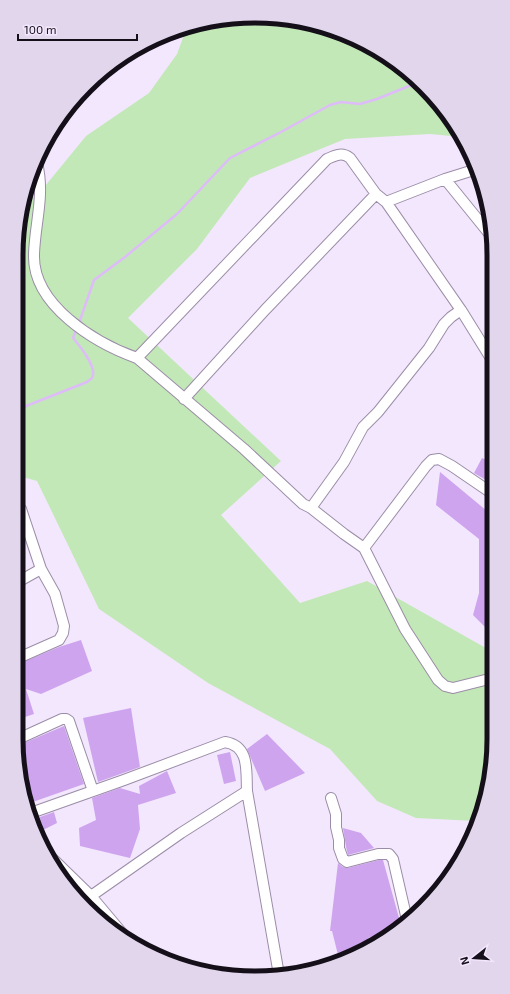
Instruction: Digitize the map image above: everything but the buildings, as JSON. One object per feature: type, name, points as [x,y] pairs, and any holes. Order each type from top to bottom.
[{"type":"street","points":[[137,358],[327,159],[337,154],[345,154],[350,158],[376,194],[386,202],[487,352]]},
{"type":"street","points":[[386,202],[445,179],[471,171]]},
{"type":"street","points":[[38,172],[41,191],[34,254],[34,269],[44,294],[74,324],[120,352],[137,358],[244,450],[296,499],[311,508],[364,548],[405,629],[438,680],[444,686],[453,688],[487,680]]},
{"type":"street","points":[[445,179],[485,228]]},
{"type":"street","points":[[184,399],[265,310],[376,194]]},
{"type":"street","points":[[311,508],[344,462],[363,427],[378,412],[429,348],[444,324],[460,310]]},
{"type":"street","points":[[364,548],[432,460],[439,459],[452,466],[487,490]]},
{"type":"street","points":[[23,517],[41,569],[55,594],[64,626],[63,633],[59,640],[23,656]]},
{"type":"street","points":[[23,579],[41,569]]},
{"type":"street","points":[[23,737],[62,719],[66,719],[93,791]]},
{"type":"street","points":[[34,812],[225,742],[234,743],[242,751],[245,762],[247,791],[278,970]]},
{"type":"street","points":[[91,896],[181,833],[247,791]]},
{"type":"street","points":[[331,798],[336,814],[339,848],[343,859],[346,862],[378,854],[389,854],[393,859],[406,915]]},
{"type":"street","points":[[63,870],[91,896],[113,922]]},
{"type":"green space","points":[[240,23],[270,23],[300,27],[330,35],[371,54],[396,71],[429,102],[454,136],[430,134],[345,139],[250,178],[197,249],[128,318],[281,461],[221,515],[300,603],[367,581],[487,649],[487,754],[483,784],[472,821],[416,818],[377,801],[330,749],[208,683],[99,609],[37,481],[23,477],[23,240],[30,200],[41,191],[86,136],[149,93],[177,54],[184,34],[210,27]]},
{"type":"waterway","points":[[79,323],[94,280],[125,257],[177,214],[230,158],[330,105],[341,102],[360,104],[412,85]]},
{"type":"waterway","points":[[23,407],[87,382],[92,378],[93,374],[90,363],[73,338],[77,328]]}]
